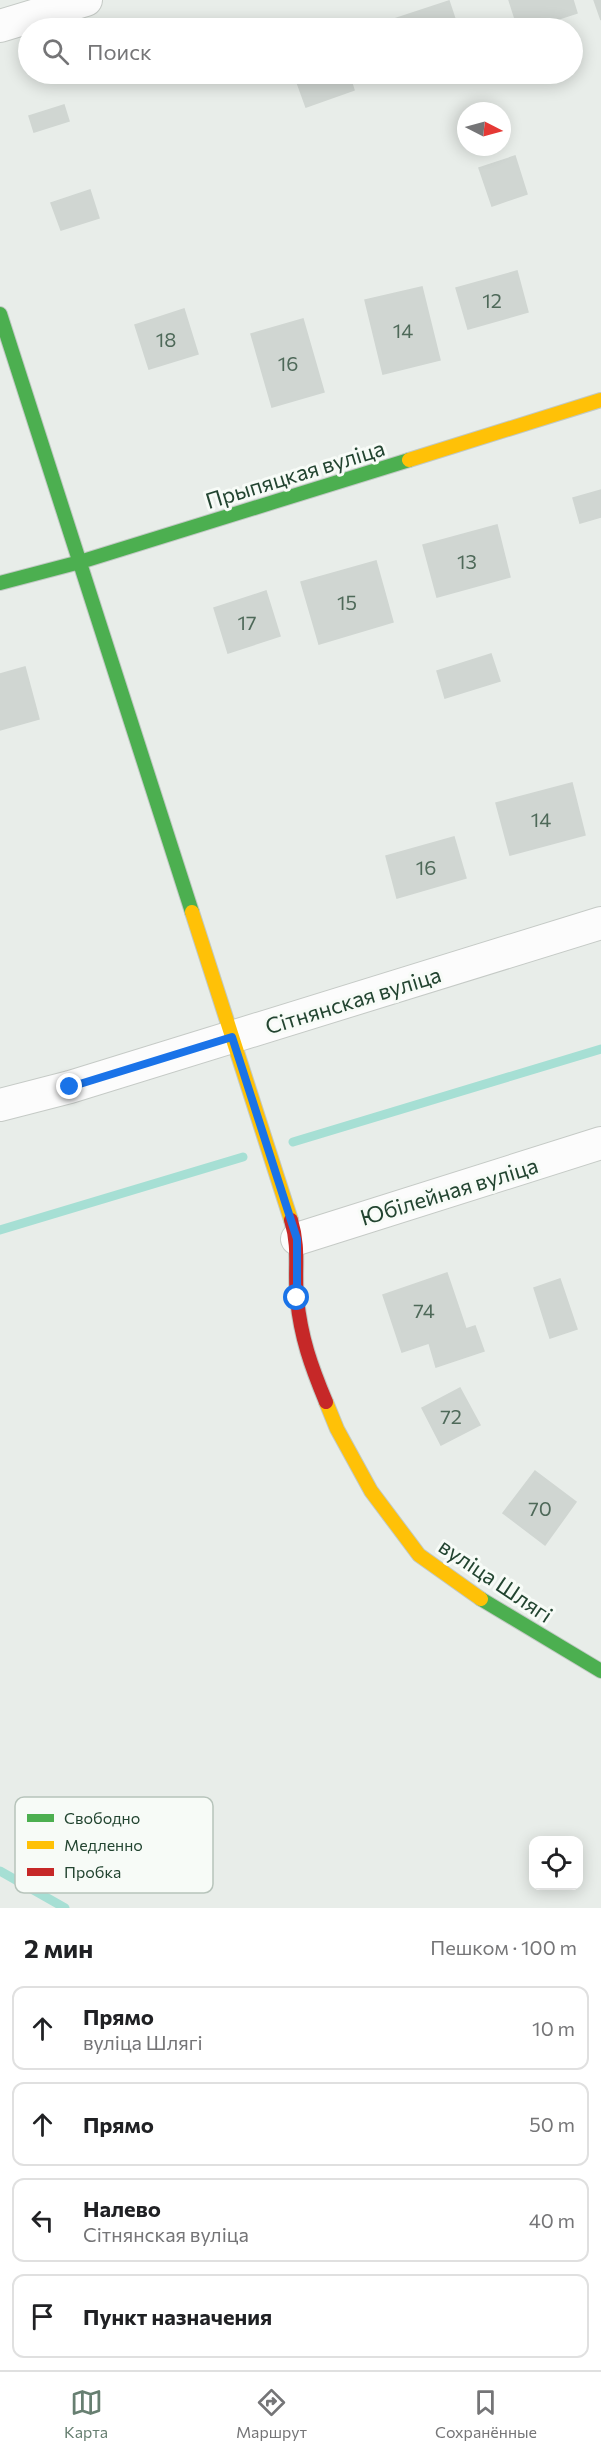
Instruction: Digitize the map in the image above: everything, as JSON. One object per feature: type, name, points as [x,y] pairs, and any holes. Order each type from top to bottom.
[{"type":"street","points":[[26,18],[86,0]]},
{"type":"street","points":[[0,26],[18,21]]},
{"type":"street","name":"вуліца Шлягі","points":[[0,314],[297,1239],[297,1298],[307,1357],[337,1429],[371,1491],[419,1555],[496,1610],[601,1671]]},
{"type":"street","name":"Прыпяцкая вуліца","points":[[0,583],[80,562],[601,400]]},
{"type":"street","name":"Сітнянская вуліца","points":[[0,1105],[70,1087],[601,923]]},
{"type":"street","name":"Юбілейная вуліца","points":[[297,1239],[601,1143]]},
{"type":"building","points":[[509,0],[573,0],[577,13],[562,18],[515,18]]},
{"type":"building","points":[[594,0],[601,0],[601,20]]},
{"type":"building","points":[[449,1],[455,18],[397,18]]},
{"type":"building","points":[[298,84],[352,84],[354,90],[306,107]]},
{"type":"building","points":[[64,105],[69,121],[34,132],[29,116]]},
{"type":"building","points":[[515,156],[527,194],[492,206],[479,168]]},
{"type":"building","points":[[90,190],[99,218],[61,230],[51,203]]},
{"type":"building","points":[[517,271],[528,312],[468,329],[456,288]]},
{"type":"building","points":[[422,287],[440,360],[383,374],[365,300]]},
{"type":"building","points":[[184,309],[198,354],[149,369],[135,325]]},
{"type":"building","points":[[303,319],[324,392],[272,407],[251,334]]},
{"type":"building","points":[[601,490],[601,517],[580,523],[573,498]]},
{"type":"building","points":[[497,525],[510,577],[437,597],[423,545]]},
{"type":"building","points":[[376,561],[393,622],[319,644],[301,582]]},
{"type":"building","points":[[266,591],[280,636],[228,653],[214,608]]},
{"type":"building","points":[[491,654],[500,681],[445,698],[437,671]]},
{"type":"building","points":[[25,667],[39,719],[0,730],[0,674]]},
{"type":"building","points":[[572,783],[585,835],[510,855],[496,803]]},
{"type":"building","points":[[454,837],[466,878],[397,898],[386,856]]},
{"type":"building","points":[[447,1273],[466,1329],[475,1326],[484,1351],[436,1367],[429,1343],[402,1352],[383,1295]]},
{"type":"building","points":[[560,1279],[577,1329],[550,1338],[534,1288]]},
{"type":"building","points":[[460,1388],[480,1425],[441,1445],[422,1408]]},
{"type":"building","points":[[535,1471],[576,1502],[545,1545],[503,1513]]},
{"type":"waterway","points":[[293,1142],[601,1049]]},
{"type":"waterway","points":[[0,1230],[243,1157]]},
{"type":"waterway","points":[[0,1871],[15,1880]]},
{"type":"waterway","points":[[39,1893],[65,1908]]},
{"type":"traffic: fast","points":[[0,314],[192,912]]},
{"type":"traffic: fast","points":[[0,583],[80,562],[409,460]]},
{"type":"traffic: fast","points":[[481,1599],[601,1671]]},
{"type":"traffic: slow","points":[[409,460],[601,400]]},
{"type":"traffic: slow","points":[[192,912],[291,1220]]},
{"type":"traffic: slow","points":[[326,1402],[337,1429],[371,1491],[419,1555],[481,1599]]},
{"type":"traffic: jam","points":[[291,1220],[295,1240],[296,1288],[301,1326],[311,1364],[326,1402]]},
{"type":"route","points":[[70,1087],[232,1037],[297,1239],[297,1298]]}]
